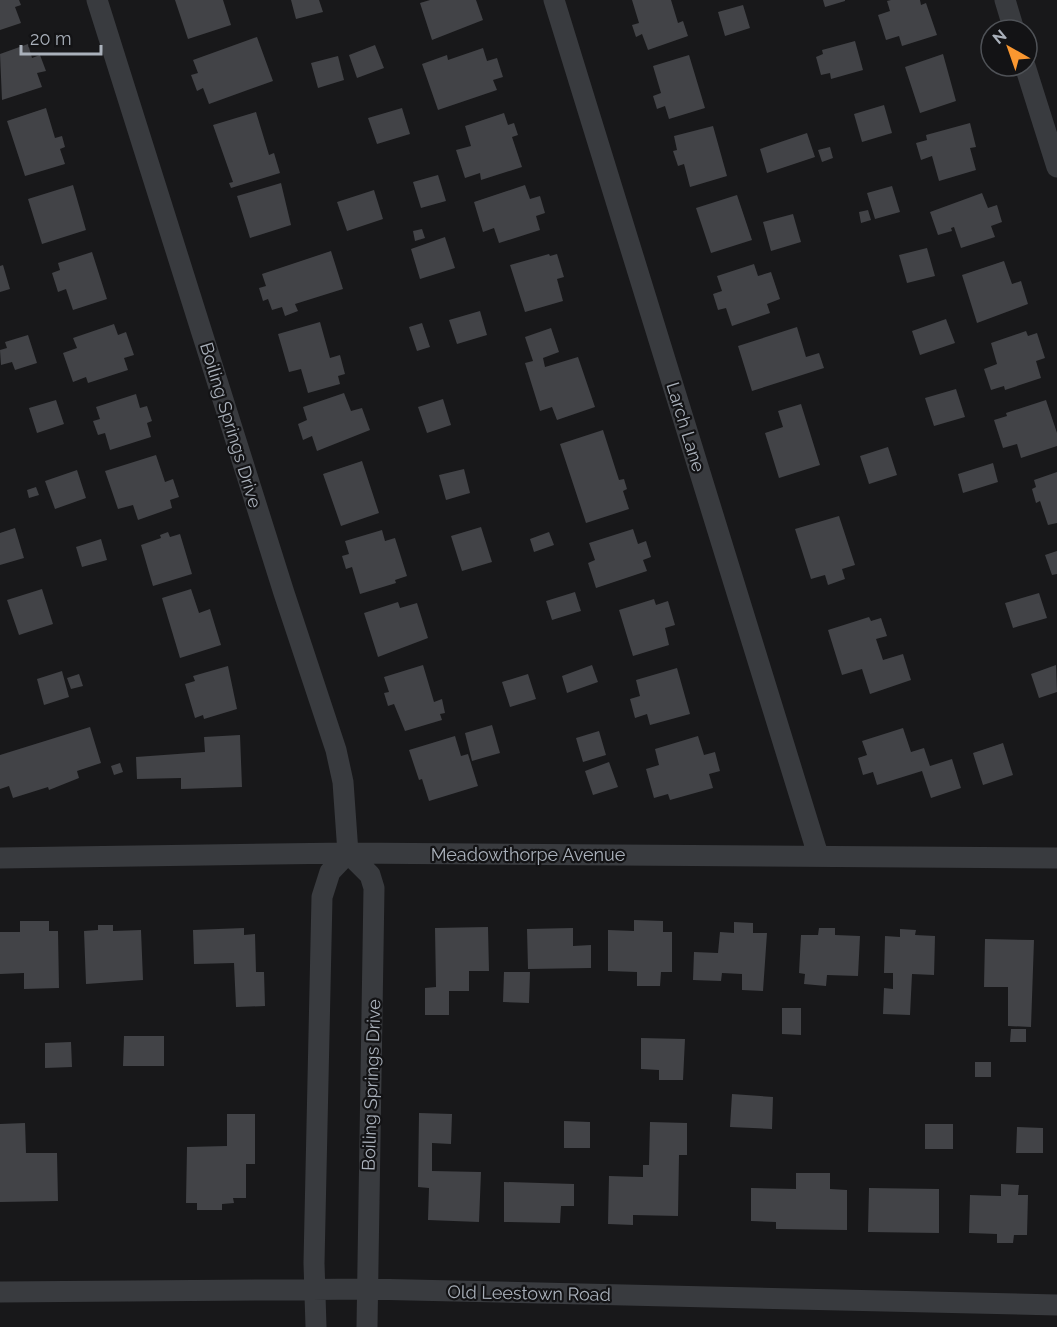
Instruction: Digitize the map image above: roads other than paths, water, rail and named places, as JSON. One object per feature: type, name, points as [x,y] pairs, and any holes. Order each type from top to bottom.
[{"type":"street","name":"Boiling Springs Drive","points":[[97,0],[284,593],[336,750],[343,782],[348,853],[370,875],[376,903],[367,1327]]},
{"type":"street","name":"Larch Lane","points":[[554,0],[818,855]]},
{"type":"street","points":[[1005,0],[1010,18]]},
{"type":"street","points":[[1029,78],[1057,167]]},
{"type":"street","name":"Meadowthorpe Avenue","points":[[0,858],[348,853],[1057,858]]},
{"type":"street","points":[[316,1327],[322,897],[330,872],[348,853]]},
{"type":"street","name":"Old Leestown Road","points":[[0,1292],[367,1289],[1057,1305]]}]
